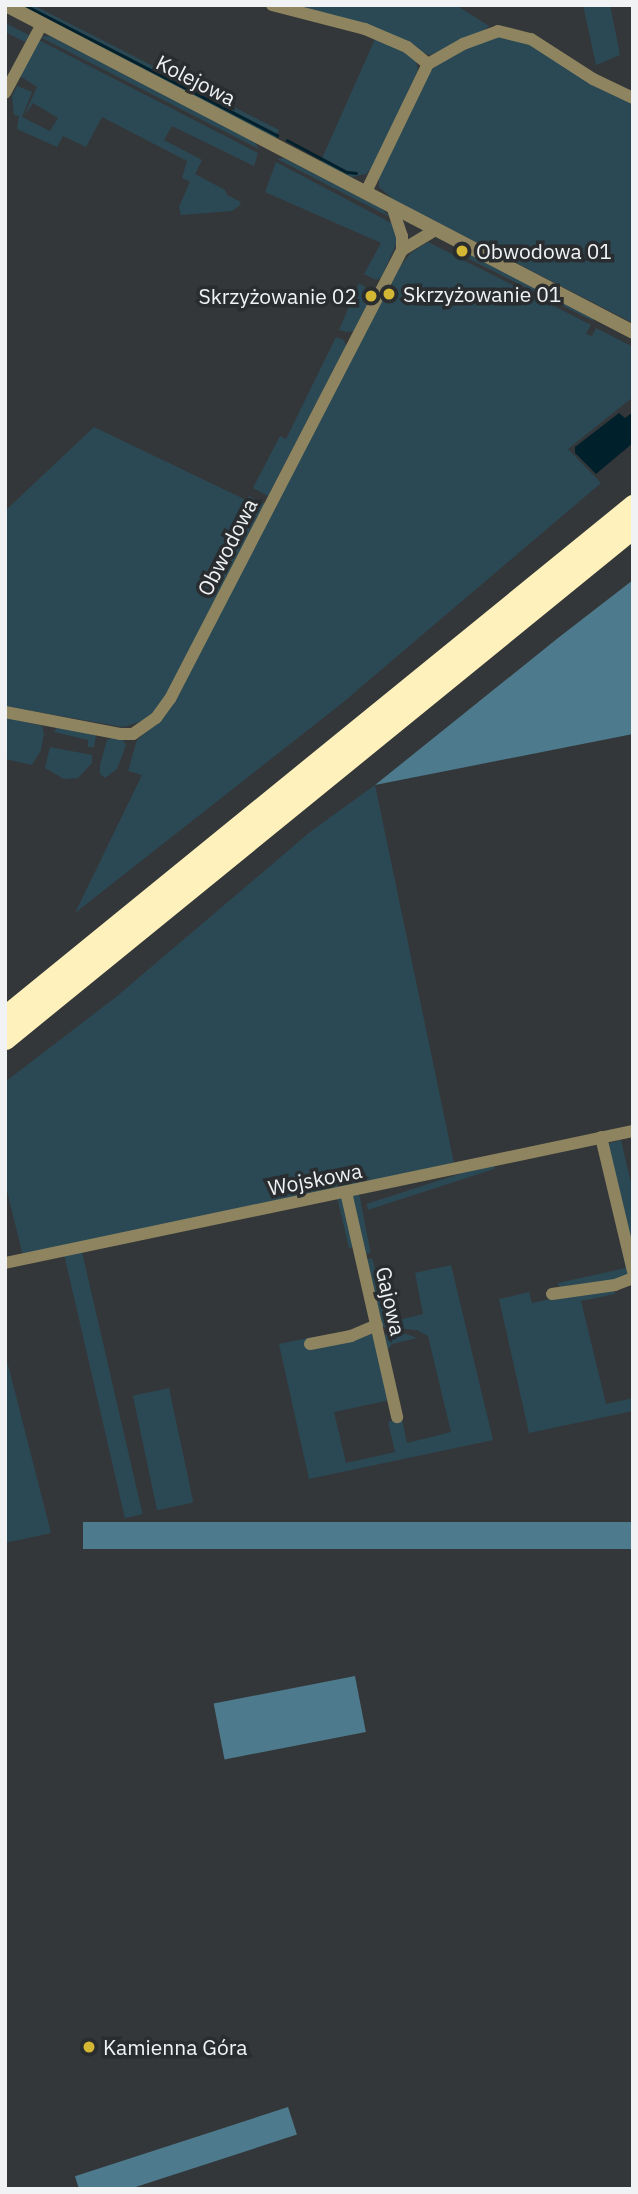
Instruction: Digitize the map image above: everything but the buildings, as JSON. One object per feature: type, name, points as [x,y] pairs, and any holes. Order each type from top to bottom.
[{"type":"highway","points":[[5,1016],[633,505]]},
{"type":"highway","points":[[5,1039],[633,528]]},
{"type":"street","name":"Kolejowa","points":[[6,5],[633,332]]},
{"type":"street","points":[[272,5],[365,29],[407,47],[428,64]]},
{"type":"street","points":[[5,93],[42,24]]},
{"type":"street","points":[[366,192],[428,64],[463,44],[498,31],[531,38],[593,79],[633,98]]},
{"type":"street","points":[[392,206],[402,236],[402,250]]},
{"type":"street","points":[[402,250],[437,229]]},
{"type":"street","name":"Obwodowa","points":[[5,712],[120,734],[133,734],[156,718],[186,668],[402,250]]},
{"type":"street","name":"Wojskowa","points":[[5,1264],[633,1131]]},
{"type":"street","points":[[601,1137],[633,1271]]},
{"type":"street","name":"Gajowa","points":[[346,1192],[397,1418]]},
{"type":"street","points":[[552,1294],[615,1285],[633,1278]]},
{"type":"street","points":[[310,1344],[351,1336],[377,1325]]},
{"type":"shaded area","points":[[22,5],[33,5],[279,130],[275,139]]},
{"type":"shaded area","points":[[285,5],[456,5],[489,26],[430,55]]},
{"type":"shaded area","points":[[583,5],[610,5],[620,55],[596,65]]},
{"type":"shaded area","points":[[5,23],[29,35],[25,42],[5,32]]},
{"type":"shaded area","points":[[50,36],[254,141],[259,149],[40,37]]},
{"type":"shaded area","points":[[510,36],[547,53],[589,84],[633,103],[633,323],[394,200],[379,187],[379,175],[427,74],[441,61],[466,47],[495,37]]},
{"type":"shaded area","points":[[375,39],[405,50],[416,61],[418,70],[373,167],[366,174],[351,177],[320,163]]},
{"type":"shaded area","points":[[39,40],[258,153],[254,166],[172,126],[164,140],[202,160],[195,174],[225,190],[227,195],[241,202],[239,206],[232,211],[181,215],[179,207],[190,182],[182,178],[187,161],[102,117],[86,147],[63,136],[57,147],[17,129],[19,116],[14,115],[12,96],[17,86],[32,92],[22,117],[50,131],[58,118],[33,103],[24,116],[37,87],[20,76]]},
{"type":"shaded area","points":[[284,158],[381,208],[390,217],[277,159]]},
{"type":"shaded area","points":[[276,162],[395,225],[398,240],[381,278],[376,280],[364,274],[381,243],[265,192]]},
{"type":"shaded area","points":[[428,242],[591,325],[586,334],[592,336],[596,328],[633,347],[633,397],[568,449],[601,483],[341,704],[75,913],[142,775],[128,771],[137,740],[164,717],[401,265],[411,253]]},
{"type":"shaded area","points":[[468,252],[593,319],[593,321],[465,257]]},
{"type":"shaded area","points":[[359,283],[372,292],[372,296],[355,331],[339,330]]},
{"type":"shaded area","points":[[336,337],[344,340],[346,346],[268,496],[253,488],[280,436],[286,439]]},
{"type":"shaded area","points":[[633,412],[633,443],[596,474],[575,453],[575,447],[619,413],[625,418]]},
{"type":"shaded area","points":[[94,427],[246,500],[249,496],[265,504],[161,705],[151,718],[123,727],[5,706],[5,511]]},
{"type":"shaded area","points":[[633,580],[633,734],[375,785],[558,638]]},
{"type":"shaded area","points":[[5,717],[42,726],[44,733],[41,750],[32,765],[5,759]]},
{"type":"shaded area","points":[[57,727],[96,735],[94,747],[88,747],[88,740],[54,732]]},
{"type":"shaded area","points":[[113,737],[123,740],[126,745],[117,769],[105,778],[100,774],[100,765],[107,740]]},
{"type":"shaded area","points":[[50,747],[92,755],[92,763],[78,778],[64,779],[45,768]]},
{"type":"shaded area","points":[[375,785],[454,1163],[23,1256],[5,1183],[5,1082],[116,997],[310,832]]},
{"type":"shaded area","points":[[621,1140],[633,1192],[633,1262],[607,1144]]},
{"type":"shaded area","points":[[493,1163],[495,1169],[368,1210],[367,1204]]},
{"type":"shaded area","points":[[359,1193],[371,1253],[363,1254],[351,1195]]},
{"type":"shaded area","points":[[342,1196],[356,1247],[349,1248],[337,1197]]},
{"type":"shaded area","points":[[620,1243],[628,1275],[625,1278],[560,1290],[558,1283],[626,1268]]},
{"type":"shaded area","points":[[82,1252],[143,1514],[125,1518],[64,1256]]},
{"type":"shaded area","points":[[372,1258],[390,1322],[423,1314],[415,1273],[451,1265],[493,1440],[309,1479],[279,1344],[308,1338],[375,1333],[390,1400],[334,1412],[346,1463],[395,1452],[388,1422],[402,1419],[407,1443],[451,1432],[428,1336],[417,1330],[383,1327],[379,1321],[365,1260]]},
{"type":"shaded area","points":[[614,1290],[615,1294],[581,1301],[606,1404],[633,1398],[633,1411],[529,1433],[499,1299],[529,1292],[532,1303],[579,1293]]},
{"type":"shaded area","points":[[406,1334],[417,1338],[392,1344],[387,1351],[384,1335]]},
{"type":"shaded area","points":[[5,1353],[51,1533],[5,1543]]},
{"type":"shaded area","points":[[169,1388],[193,1502],[157,1510],[133,1396]]},
{"type":"shaded area","points":[[83,1522],[633,1522],[633,1549],[83,1549]]},
{"type":"shaded area","points":[[355,1676],[366,1732],[225,1759],[214,1703]]},
{"type":"shaded area","points":[[288,2107],[297,2135],[129,2189],[79,2189],[75,2176]]},
{"type":"waterway","points":[[25,5],[277,135]]},
{"type":"waterway","points":[[287,140],[347,172],[356,173]]},
{"type":"place","name":"Obwodowa 01","points":[[462,251]]},
{"type":"place","name":"Skrzyżowanie 01","points":[[389,294]]},
{"type":"place","name":"Skrzyżowanie 02","points":[[371,296]]},
{"type":"place","name":"Kamienna Góra","points":[[89,2047]]}]
